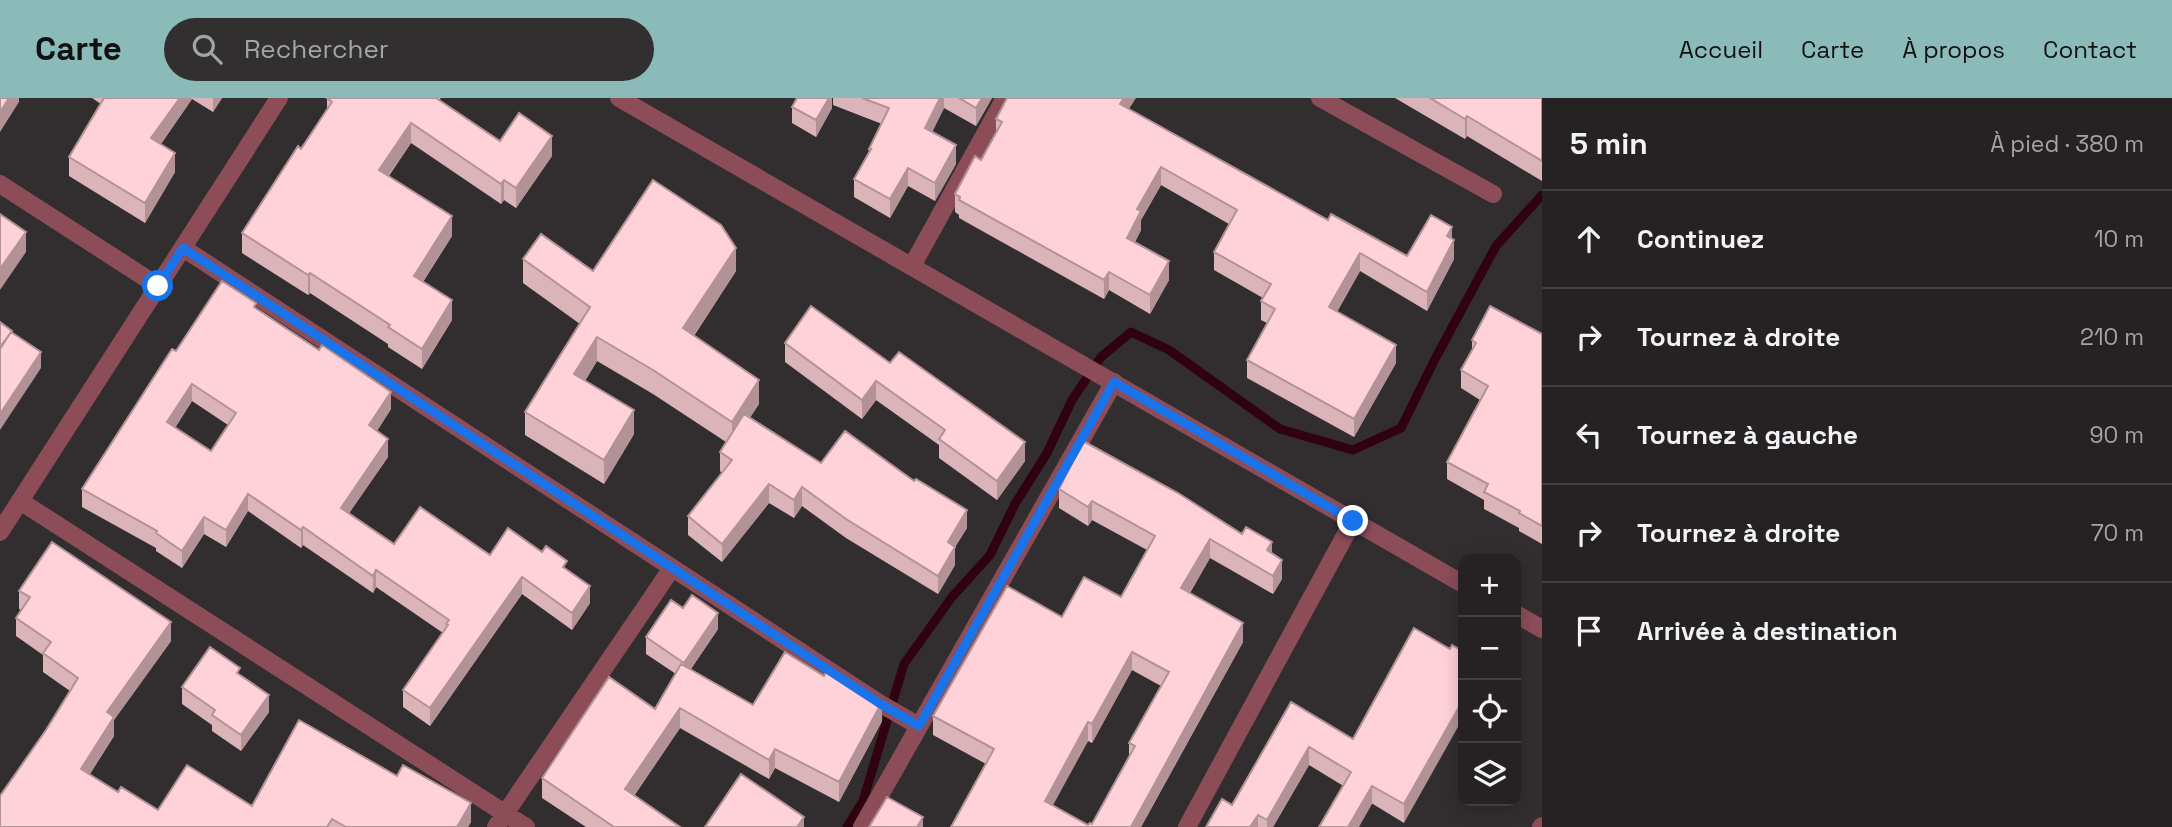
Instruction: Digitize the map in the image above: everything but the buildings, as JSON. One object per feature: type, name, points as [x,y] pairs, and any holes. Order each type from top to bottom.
[{"type":"street","points":[[0,532],[279,98]]},
{"type":"street","points":[[619,98],[1458,581]]},
{"type":"street","points":[[912,266],[1005,98]]},
{"type":"street","points":[[1320,98],[1493,194]]},
{"type":"street","points":[[0,184],[158,286]]},
{"type":"street","points":[[183,248],[879,703],[914,723]]},
{"type":"street","points":[[862,827],[914,723],[1114,382]]},
{"type":"street","points":[[20,501],[501,820],[526,827]]},
{"type":"street","points":[[1187,827],[1353,521]]},
{"type":"street","points":[[501,820],[672,568]]},
{"type":"street","points":[[1521,617],[1542,629]]},
{"type":"waterway","points":[[847,827],[863,801],[904,664],[952,597],[990,555],[1015,504],[1047,453],[1072,400],[1101,357],[1131,332],[1169,350],[1280,429],[1353,450],[1401,428],[1496,246],[1542,195]]},
{"type":"route","points":[[158,286],[183,248],[651,555],[879,703],[919,726],[1114,382],[1353,521]]}]
